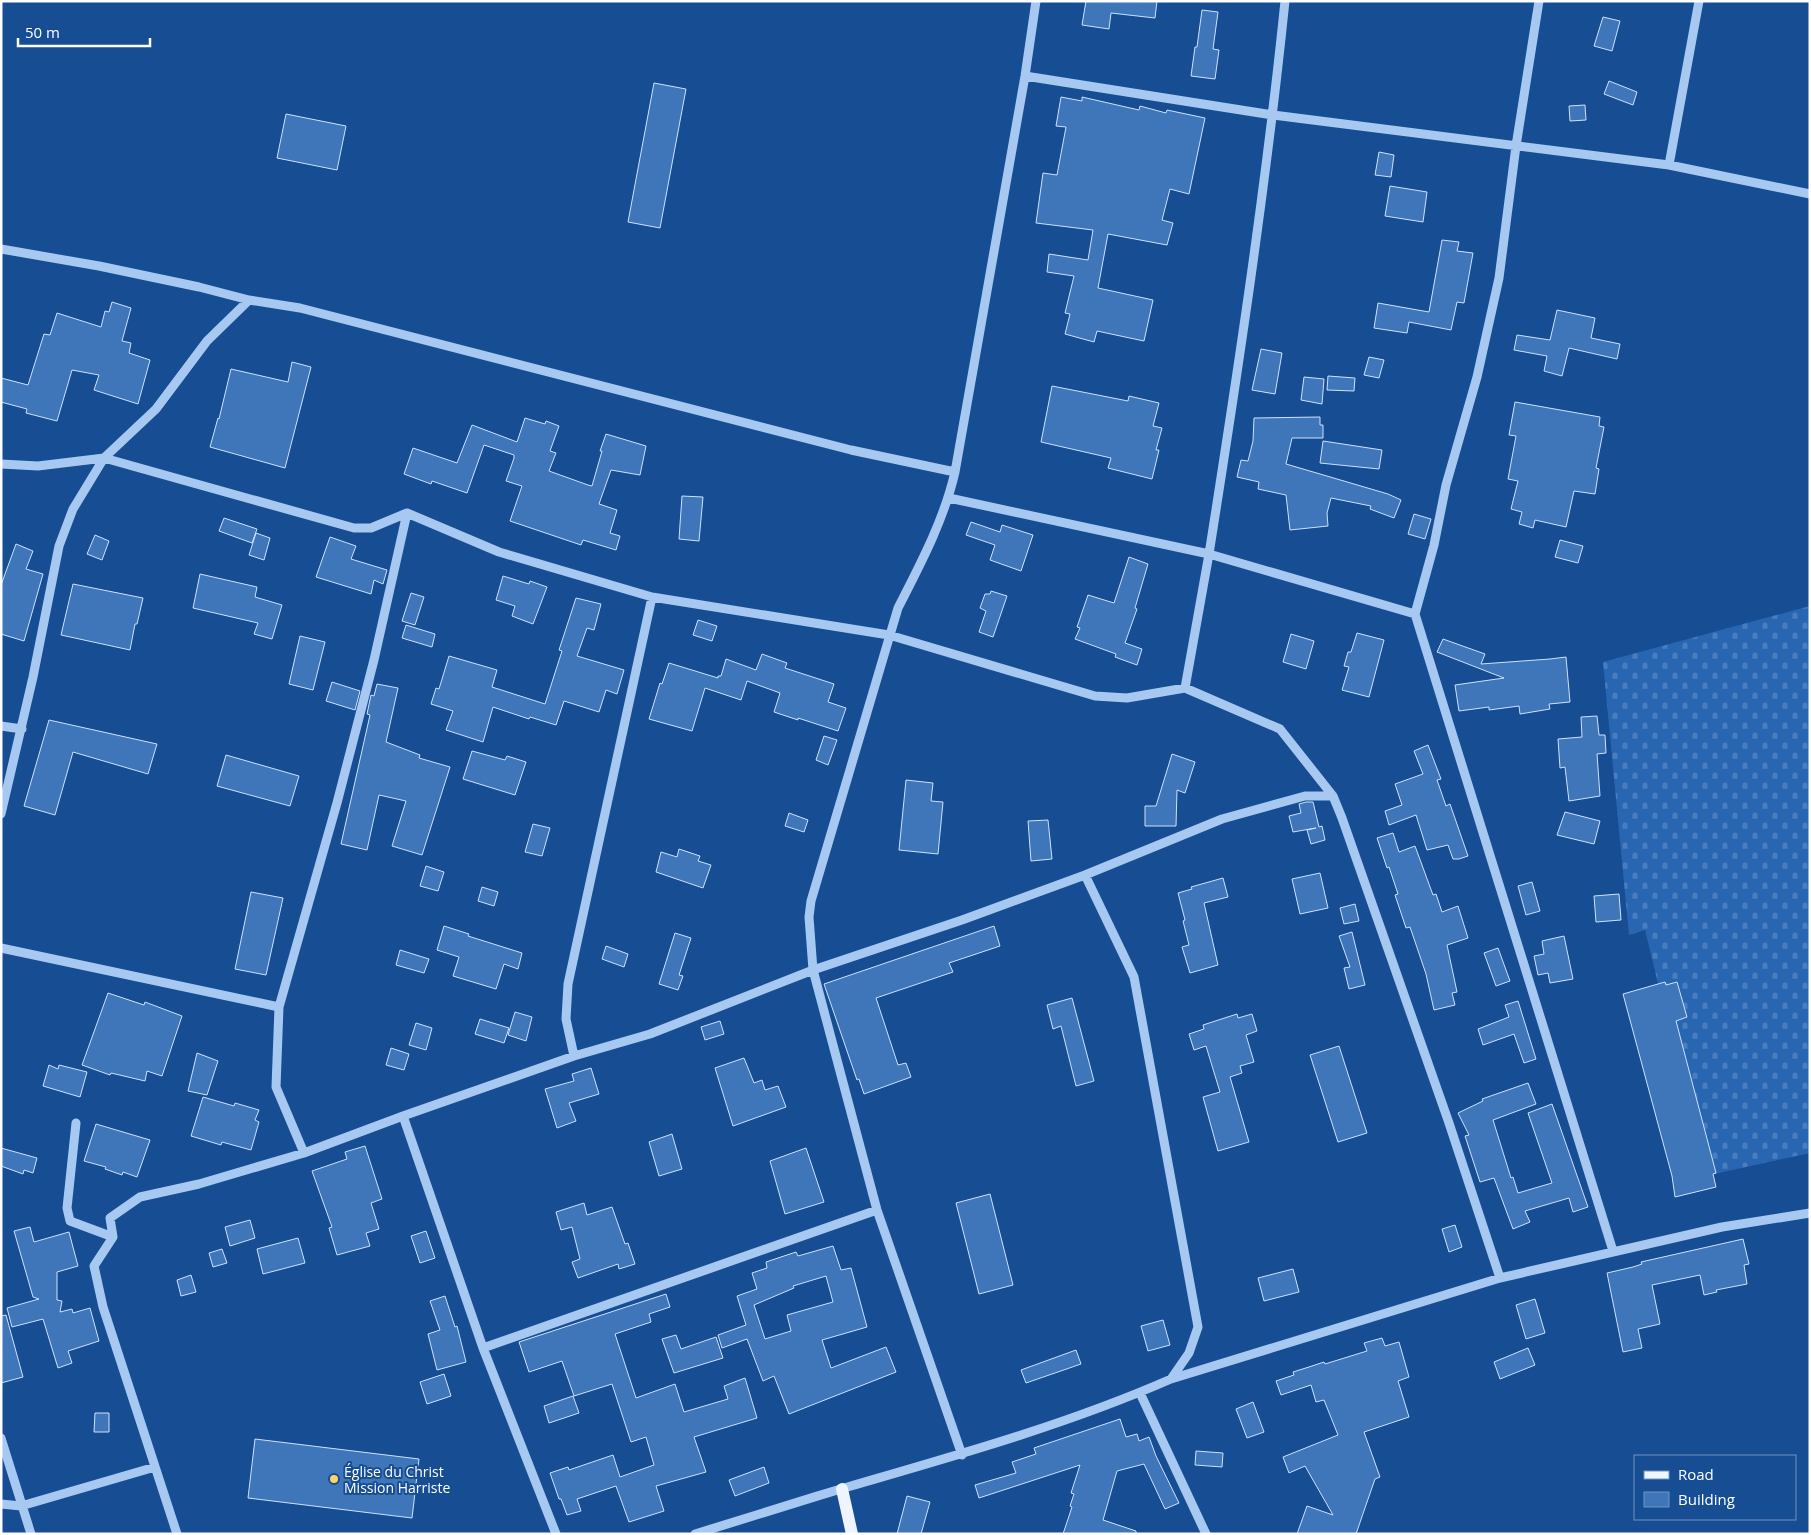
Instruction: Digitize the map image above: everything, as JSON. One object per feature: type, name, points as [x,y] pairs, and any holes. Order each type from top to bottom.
[{"type":"main road","points":[[842,1489],[852,1534]]},
{"type":"street","points":[[962,1455],[877,1210],[813,970],[809,917],[811,900],[898,608],[949,498],[956,472],[1025,76],[1036,1]]},
{"type":"street","points":[[1185,688],[1231,416],[1273,115],[1285,1]]},
{"type":"street","points":[[1539,1],[1516,146],[1499,278],[1477,377],[1446,485],[1434,545],[1415,614],[1613,1251]]},
{"type":"street","points":[[1669,165],[1698,1]]},
{"type":"street","points":[[1025,76],[1273,115],[1669,165],[1810,194]]},
{"type":"street","points":[[1,249],[99,266],[249,300],[300,308],[851,450],[956,472]]},
{"type":"street","points":[[1,814],[22,729],[59,546],[73,509],[104,458],[156,409],[207,341],[249,300]]},
{"type":"street","points":[[1,464],[38,466],[104,458],[354,528],[371,528],[407,513],[499,552],[652,597],[889,636],[1095,696],[1127,698],[1185,688],[1280,729],[1333,796],[1342,818],[1449,1123],[1500,1278]]},
{"type":"street","points":[[949,498],[1209,554],[1415,614]]},
{"type":"street","points":[[304,1153],[276,1087],[279,1007],[337,803],[374,660],[407,513]]},
{"type":"street","points":[[574,1056],[566,1019],[568,984],[652,597]]},
{"type":"street","points":[[1,726],[22,729]]},
{"type":"street","points":[[177,1534],[103,1308],[94,1266],[113,1237],[110,1218],[140,1197],[200,1184],[304,1153],[574,1056],[650,1034],[813,970],[1085,876],[1222,819],[1305,796],[1333,796]]},
{"type":"street","points":[[1085,876],[1134,976],[1198,1327],[1189,1353],[1171,1379]]},
{"type":"street","points":[[1,948],[279,1007]]},
{"type":"street","points":[[403,1116],[483,1348],[556,1534]]},
{"type":"street","points":[[76,1123],[67,1208],[70,1221],[113,1237]]},
{"type":"street","points":[[483,1348],[877,1210]]},
{"type":"street","points":[[695,1534],[962,1455],[1140,1393],[1171,1379],[1500,1278],[1613,1251],[1722,1228],[1810,1213]]},
{"type":"street","points":[[1140,1393],[1206,1534]]},
{"type":"street","points":[[1,1438],[30,1534]]},
{"type":"street","points":[[1,1504],[22,1506],[154,1467]]},
{"type":"green space","points":[[1810,606],[1810,1153],[1705,1176],[1645,930],[1629,935],[1603,662]]},
{"type":"building","points":[[1086,1],[1157,1],[1155,18],[1111,13],[1109,29],[1082,25]]},
{"type":"building","points":[[1202,10],[1218,12],[1213,49],[1219,50],[1215,79],[1191,76]]},
{"type":"building","points":[[1603,17],[1620,21],[1612,51],[1594,46]]},
{"type":"building","points":[[1609,81],[1637,92],[1633,105],[1604,94]]},
{"type":"building","points":[[654,83],[686,89],[660,228],[628,222]]},
{"type":"building","points":[[1061,97],[1082,101],[1082,97],[1139,110],[1140,106],[1166,113],[1167,110],[1205,118],[1189,194],[1170,189],[1162,220],[1173,223],[1167,245],[1108,234],[1098,288],[1153,300],[1144,341],[1097,331],[1094,342],[1065,334],[1070,314],[1065,313],[1074,276],[1047,272],[1049,254],[1088,260],[1093,230],[1036,223],[1043,173],[1057,175],[1066,127],[1056,126]]},
{"type":"building","points":[[1585,105],[1586,120],[1570,121],[1569,106]]},
{"type":"building","points":[[286,114],[346,126],[337,170],[277,158]]},
{"type":"building","points":[[1379,152],[1394,155],[1391,177],[1375,175]]},
{"type":"building","points":[[1390,186],[1427,192],[1423,222],[1385,216]]},
{"type":"building","points":[[1442,240],[1459,242],[1457,251],[1473,253],[1464,303],[1457,302],[1451,330],[1409,322],[1407,333],[1374,328],[1378,303],[1429,312]]},
{"type":"building","points":[[112,302],[131,308],[122,341],[131,343],[129,353],[150,360],[138,404],[94,390],[99,375],[72,370],[57,421],[26,413],[27,409],[1,402],[1,378],[28,385],[44,334],[50,335],[57,313],[101,327],[105,311],[109,312]]},
{"type":"building","points":[[1557,310],[1595,318],[1591,338],[1620,344],[1617,359],[1569,348],[1562,376],[1544,371],[1547,356],[1514,350],[1517,335],[1550,340]]},
{"type":"building","points":[[1261,349],[1282,353],[1275,394],[1252,390]]},
{"type":"building","points":[[1369,357],[1384,360],[1379,378],[1364,375]]},
{"type":"building","points":[[292,362],[311,367],[285,468],[210,447],[231,369],[288,382]]},
{"type":"building","points":[[1328,376],[1355,378],[1354,391],[1327,390]]},
{"type":"building","points":[[1304,377],[1324,379],[1322,404],[1301,400]]},
{"type":"building","points":[[1052,386],[1128,401],[1129,396],[1159,403],[1153,426],[1162,428],[1156,450],[1159,450],[1152,479],[1108,468],[1111,458],[1041,442]]},
{"type":"building","points":[[1515,402],[1600,417],[1599,426],[1604,427],[1596,468],[1599,469],[1595,494],[1574,491],[1566,527],[1535,520],[1533,528],[1519,524],[1522,512],[1511,509],[1518,481],[1508,479],[1516,436],[1509,435]]},
{"type":"building","points":[[1320,417],[1320,425],[1323,425],[1323,438],[1292,438],[1286,464],[1388,494],[1401,500],[1394,518],[1370,509],[1371,506],[1331,498],[1327,513],[1328,526],[1290,530],[1286,495],[1258,489],[1259,482],[1237,477],[1241,460],[1248,461],[1253,441],[1254,418]]},
{"type":"building","points":[[525,418],[545,424],[546,421],[559,426],[550,451],[556,453],[549,471],[592,486],[606,434],[646,446],[640,475],[611,470],[599,504],[617,510],[610,533],[620,536],[616,550],[583,540],[581,545],[510,521],[522,486],[506,481],[514,455],[484,445],[467,493],[432,481],[431,484],[404,474],[413,448],[457,463],[472,425],[517,442]]},
{"type":"building","points":[[1323,441],[1382,450],[1379,469],[1320,463]]},
{"type":"building","points":[[682,496],[703,497],[699,541],[679,539]]},
{"type":"building","points":[[1414,514],[1431,519],[1425,539],[1408,534]]},
{"type":"building","points":[[224,518],[257,529],[252,543],[219,531]]},
{"type":"building","points":[[971,522],[1000,532],[1002,525],[1033,535],[1021,571],[990,560],[995,545],[966,535]]},
{"type":"building","points":[[256,533],[270,538],[264,560],[249,555]]},
{"type":"building","points":[[95,535],[109,541],[102,560],[87,554]]},
{"type":"building","points":[[330,537],[356,546],[351,559],[387,570],[383,584],[374,580],[371,594],[316,577]]},
{"type":"building","points":[[1560,540],[1583,546],[1578,563],[1555,557]]},
{"type":"building","points":[[16,544],[33,551],[26,569],[43,574],[24,641],[1,634],[1,585]]},
{"type":"building","points":[[1129,557],[1148,564],[1135,608],[1137,609],[1125,643],[1142,649],[1137,665],[1115,657],[1116,654],[1075,639],[1080,628],[1077,627],[1088,595],[1114,603]]},
{"type":"building","points":[[200,574],[257,587],[255,597],[282,605],[272,639],[254,634],[258,623],[193,608]]},
{"type":"building","points":[[503,576],[529,584],[530,581],[547,587],[533,624],[512,616],[515,606],[496,600]]},
{"type":"building","points":[[73,584],[143,598],[130,650],[61,635]]},
{"type":"building","points":[[991,591],[1007,596],[993,637],[979,632],[986,611],[980,608],[985,594],[990,594]]},
{"type":"building","points":[[411,593],[424,597],[415,625],[402,621]]},
{"type":"building","points":[[576,598],[601,604],[594,630],[587,628],[577,656],[624,670],[617,694],[606,690],[599,712],[564,701],[556,725],[530,717],[529,719],[493,707],[483,742],[446,730],[453,711],[431,704],[436,688],[439,689],[449,656],[497,670],[492,687],[545,704],[562,651],[559,650]]},
{"type":"building","points":[[698,620],[717,626],[712,641],[693,635]]},
{"type":"building","points":[[406,625],[435,634],[432,647],[402,638]]},
{"type":"building","points":[[1357,633],[1384,640],[1369,697],[1342,690],[1349,667],[1344,666]]},
{"type":"building","points":[[1291,634],[1314,641],[1306,669],[1283,662]]},
{"type":"building","points":[[300,636],[325,642],[313,690],[289,684]]},
{"type":"building","points":[[1443,639],[1485,654],[1481,664],[1566,657],[1570,702],[1549,704],[1550,709],[1520,714],[1519,706],[1459,711],[1455,685],[1504,678],[1437,652]]},
{"type":"building","points":[[762,654],[787,663],[785,668],[834,684],[828,702],[846,708],[838,731],[774,712],[780,693],[747,681],[741,700],[705,688],[692,731],[649,719],[660,683],[662,684],[669,663],[718,678],[718,676],[721,676],[726,659],[756,670]]},
{"type":"building","points":[[332,682],[360,691],[355,710],[326,701]]},
{"type":"building","points":[[377,684],[398,688],[386,742],[420,755],[419,758],[450,767],[422,855],[392,846],[406,801],[379,795],[367,850],[341,844],[370,715],[367,714],[371,695],[374,696]]},
{"type":"building","points":[[1597,716],[1599,735],[1605,735],[1606,753],[1597,754],[1600,796],[1569,801],[1565,767],[1560,768],[1558,739],[1582,737],[1581,717]]},
{"type":"building","points":[[49,720],[157,744],[148,774],[73,752],[55,815],[24,806]]},
{"type":"building","points":[[824,736],[837,740],[828,765],[816,760]]},
{"type":"building","points":[[1428,745],[1441,779],[1437,780],[1446,806],[1450,804],[1468,856],[1459,859],[1453,859],[1448,845],[1427,850],[1416,815],[1389,825],[1385,811],[1402,805],[1395,784],[1423,774],[1414,751]]},
{"type":"building","points":[[472,751],[505,760],[507,756],[526,762],[515,795],[463,779]]},
{"type":"building","points":[[1172,754],[1195,762],[1185,793],[1177,790],[1176,826],[1145,826],[1145,806],[1156,806]]},
{"type":"building","points":[[226,755],[299,776],[290,806],[217,786]]},
{"type":"building","points":[[906,780],[933,783],[931,801],[943,802],[938,854],[899,850]]},
{"type":"building","points":[[1313,802],[1319,827],[1322,826],[1325,840],[1311,844],[1307,830],[1316,828],[1293,832],[1289,816],[1301,813],[1299,804]]},
{"type":"building","points":[[1565,812],[1600,821],[1594,844],[1557,835]]},
{"type":"building","points":[[789,813],[808,820],[804,832],[785,826]]},
{"type":"building","points":[[1048,820],[1052,859],[1031,861],[1028,821]]},
{"type":"building","points":[[533,824],[550,828],[542,856],[525,852]]},
{"type":"building","points":[[1393,833],[1399,852],[1415,846],[1433,895],[1436,894],[1442,912],[1458,906],[1468,938],[1447,945],[1457,992],[1452,993],[1455,1005],[1434,1010],[1426,974],[1410,927],[1406,928],[1395,895],[1398,894],[1377,838]]},
{"type":"building","points":[[679,849],[700,856],[698,861],[711,865],[703,888],[656,872],[661,852],[677,857]]},
{"type":"building","points":[[426,866],[444,872],[438,891],[420,886]]},
{"type":"building","points":[[1320,873],[1328,908],[1300,914],[1292,879]]},
{"type":"building","points":[[1223,878],[1228,897],[1204,903],[1218,965],[1190,973],[1182,947],[1189,945],[1178,893],[1192,889],[1191,887]]},
{"type":"building","points":[[1532,882],[1540,911],[1526,915],[1518,886]]},
{"type":"building","points":[[482,887],[498,892],[494,906],[478,901]]},
{"type":"building","points":[[251,892],[283,898],[266,975],[235,969]]},
{"type":"building","points":[[1619,894],[1621,920],[1596,922],[1594,896]]},
{"type":"building","points":[[1355,904],[1359,921],[1344,924],[1340,908]]},
{"type":"building","points":[[444,926],[469,934],[468,936],[522,953],[518,969],[504,964],[496,989],[453,976],[459,957],[437,950]]},
{"type":"building","points":[[994,926],[1000,946],[949,963],[953,972],[876,998],[898,1065],[906,1063],[911,1077],[864,1094],[859,1079],[857,1080],[824,984]]},
{"type":"building","points":[[1352,932],[1365,985],[1349,989],[1344,968],[1350,967],[1339,936]]},
{"type":"building","points":[[675,933],[691,938],[679,975],[683,976],[678,990],[659,984]]},
{"type":"building","points":[[1564,936],[1573,979],[1550,983],[1548,973],[1538,975],[1534,956],[1544,954],[1542,941]]},
{"type":"building","points":[[606,946],[628,954],[624,967],[602,959]]},
{"type":"building","points":[[1498,948],[1510,981],[1496,986],[1484,953]]},
{"type":"building","points":[[400,950],[429,959],[424,973],[396,965]]},
{"type":"building","points":[[1665,982],[1666,985],[1677,982],[1687,1017],[1676,1021],[1716,1173],[1713,1174],[1716,1187],[1675,1197],[1672,1176],[1623,994]]},
{"type":"building","points":[[108,993],[144,1005],[145,1002],[182,1016],[162,1076],[147,1071],[145,1081],[111,1073],[110,1075],[82,1065]]},
{"type":"building","points":[[1072,998],[1094,1081],[1076,1086],[1061,1026],[1053,1029],[1047,1005]]},
{"type":"building","points":[[1518,1001],[1536,1059],[1524,1063],[1514,1034],[1483,1045],[1478,1029],[1509,1017],[1505,1005]]},
{"type":"building","points":[[515,1012],[532,1017],[526,1041],[508,1035]]},
{"type":"building","points":[[1237,1014],[1238,1018],[1252,1014],[1257,1031],[1246,1035],[1254,1062],[1240,1066],[1242,1073],[1230,1077],[1249,1142],[1218,1151],[1203,1097],[1220,1092],[1206,1046],[1194,1050],[1189,1034],[1204,1029],[1203,1025]]},
{"type":"building","points":[[480,1019],[509,1028],[504,1043],[475,1034]]},
{"type":"building","points":[[720,1021],[724,1034],[705,1040],[701,1027]]},
{"type":"building","points":[[416,1023],[432,1028],[426,1050],[409,1045]]},
{"type":"building","points":[[1339,1046],[1367,1133],[1338,1142],[1310,1055]]},
{"type":"building","points":[[391,1048],[409,1054],[404,1070],[386,1065]]},
{"type":"building","points":[[197,1053],[218,1061],[207,1095],[188,1091]]},
{"type":"building","points":[[744,1058],[754,1083],[762,1080],[765,1090],[778,1086],[786,1107],[733,1126],[715,1068]]},
{"type":"building","points":[[49,1065],[58,1069],[59,1065],[87,1072],[80,1097],[43,1086]]},
{"type":"building","points":[[591,1068],[599,1094],[569,1103],[576,1121],[557,1128],[545,1089],[574,1081],[572,1074]]},
{"type":"building","points":[[1528,1083],[1536,1104],[1493,1120],[1511,1178],[1513,1177],[1518,1193],[1552,1183],[1528,1113],[1552,1104],[1588,1207],[1573,1212],[1569,1198],[1525,1211],[1530,1222],[1513,1229],[1494,1178],[1480,1182],[1465,1136],[1469,1135],[1458,1113],[1483,1101],[1482,1099]]},
{"type":"building","points":[[203,1097],[234,1106],[235,1103],[259,1110],[255,1120],[259,1122],[251,1150],[222,1142],[221,1145],[191,1136]]},
{"type":"building","points":[[96,1124],[150,1140],[137,1177],[123,1172],[122,1175],[105,1169],[106,1167],[84,1161]]},
{"type":"building","points":[[672,1134],[682,1169],[659,1176],[649,1142]]},
{"type":"building","points":[[365,1146],[382,1199],[371,1203],[379,1229],[366,1233],[370,1246],[337,1255],[329,1228],[332,1227],[312,1171],[347,1159],[345,1152]]},
{"type":"building","points":[[1,1148],[37,1158],[33,1173],[24,1170],[23,1174],[1,1166]]},
{"type":"building","points":[[806,1148],[824,1202],[785,1214],[770,1161]]},
{"type":"building","points":[[990,1194],[1013,1285],[979,1294],[956,1203]]},
{"type":"building","points":[[584,1203],[587,1215],[612,1207],[625,1244],[628,1243],[635,1264],[619,1269],[618,1264],[578,1278],[572,1262],[580,1259],[572,1227],[561,1230],[556,1212]]},
{"type":"building","points":[[250,1220],[255,1238],[230,1246],[225,1227]]},
{"type":"building","points":[[1455,1225],[1462,1247],[1449,1252],[1442,1229]]},
{"type":"building","points":[[30,1227],[34,1242],[69,1232],[78,1266],[57,1272],[57,1300],[62,1301],[60,1312],[72,1309],[73,1313],[90,1308],[99,1341],[68,1351],[72,1363],[58,1368],[43,1319],[12,1327],[7,1308],[39,1299],[33,1297],[14,1231]]},
{"type":"building","points":[[426,1231],[435,1258],[420,1263],[411,1236]]},
{"type":"building","points":[[298,1238],[305,1263],[263,1274],[257,1249]]},
{"type":"building","points":[[1743,1239],[1749,1264],[1744,1265],[1747,1284],[1716,1290],[1717,1292],[1704,1295],[1700,1275],[1652,1285],[1660,1324],[1638,1329],[1642,1348],[1623,1352],[1607,1273],[1633,1267],[1642,1264],[1641,1262]]},
{"type":"building","points":[[833,1246],[841,1270],[851,1268],[867,1327],[822,1340],[831,1368],[886,1347],[896,1372],[789,1414],[774,1376],[763,1381],[747,1339],[722,1348],[718,1335],[746,1325],[737,1296],[757,1289],[752,1273],[767,1268],[766,1262],[796,1252],[798,1256]],"holes":[[[826,1276],[833,1302],[787,1315],[791,1331],[765,1339],[754,1305],[794,1288],[793,1286]]]},
{"type":"building","points":[[222,1249],[227,1263],[213,1267],[209,1253]]},
{"type":"building","points":[[1293,1269],[1299,1292],[1264,1301],[1258,1278]]},
{"type":"building","points":[[191,1275],[196,1292],[181,1296],[177,1280]]},
{"type":"building","points":[[666,1294],[670,1307],[649,1314],[651,1322],[615,1334],[636,1398],[675,1384],[684,1412],[728,1399],[724,1386],[745,1378],[757,1418],[694,1437],[706,1472],[656,1486],[664,1511],[629,1522],[616,1486],[577,1499],[581,1511],[567,1515],[550,1473],[568,1467],[569,1470],[613,1455],[620,1477],[654,1465],[646,1437],[631,1442],[612,1384],[574,1396],[562,1361],[529,1372],[519,1342]]},
{"type":"building","points":[[445,1296],[455,1327],[457,1326],[466,1362],[437,1370],[428,1334],[440,1330],[430,1301]]},
{"type":"building","points":[[1535,1299],[1545,1333],[1526,1339],[1516,1305]]},
{"type":"building","points":[[6,1315],[23,1377],[1,1383],[1,1316]]},
{"type":"building","points":[[1163,1320],[1170,1345],[1148,1351],[1141,1326]]},
{"type":"building","points":[[676,1335],[681,1349],[716,1337],[723,1358],[674,1373],[662,1339]]},
{"type":"building","points":[[1382,1338],[1385,1346],[1399,1342],[1409,1377],[1398,1381],[1409,1417],[1364,1432],[1380,1477],[1375,1479],[1356,1534],[1297,1534],[1307,1506],[1333,1515],[1305,1466],[1289,1473],[1283,1457],[1338,1435],[1324,1400],[1316,1402],[1311,1385],[1281,1395],[1276,1381],[1294,1375],[1293,1372],[1367,1351],[1364,1343]]},
{"type":"building","points":[[1528,1348],[1535,1365],[1500,1379],[1494,1362]]},
{"type":"building","points":[[1076,1350],[1081,1364],[1026,1383],[1021,1370]]},
{"type":"building","points":[[444,1374],[451,1396],[427,1404],[420,1382]]},
{"type":"building","points":[[573,1396],[579,1413],[549,1423],[544,1406]]},
{"type":"building","points":[[1253,1402],[1264,1432],[1247,1438],[1236,1409]]},
{"type":"building","points":[[95,1413],[109,1413],[109,1432],[94,1432]]},
{"type":"building","points":[[1120,1419],[1126,1437],[1137,1434],[1139,1441],[1149,1437],[1179,1503],[1165,1509],[1144,1464],[1117,1471],[1103,1520],[1136,1531],[1136,1534],[1063,1534],[1072,1507],[1070,1506],[1074,1494],[1071,1493],[1080,1465],[979,1498],[975,1485],[1016,1473],[1012,1462],[1036,1454],[1034,1448]]},
{"type":"building","name":"Église du Christ Mission Harriste","points":[[255,1439],[419,1459],[412,1518],[248,1498]]},
{"type":"building","points":[[1196,1451],[1223,1453],[1222,1467],[1195,1465]]},
{"type":"building","points":[[764,1467],[769,1483],[735,1496],[729,1480]]},
{"type":"building","points":[[907,1496],[930,1502],[921,1534],[897,1534]]},
{"type":"place","name":"Église du Christ Mission Harriste","points":[[334,1479]]}]
